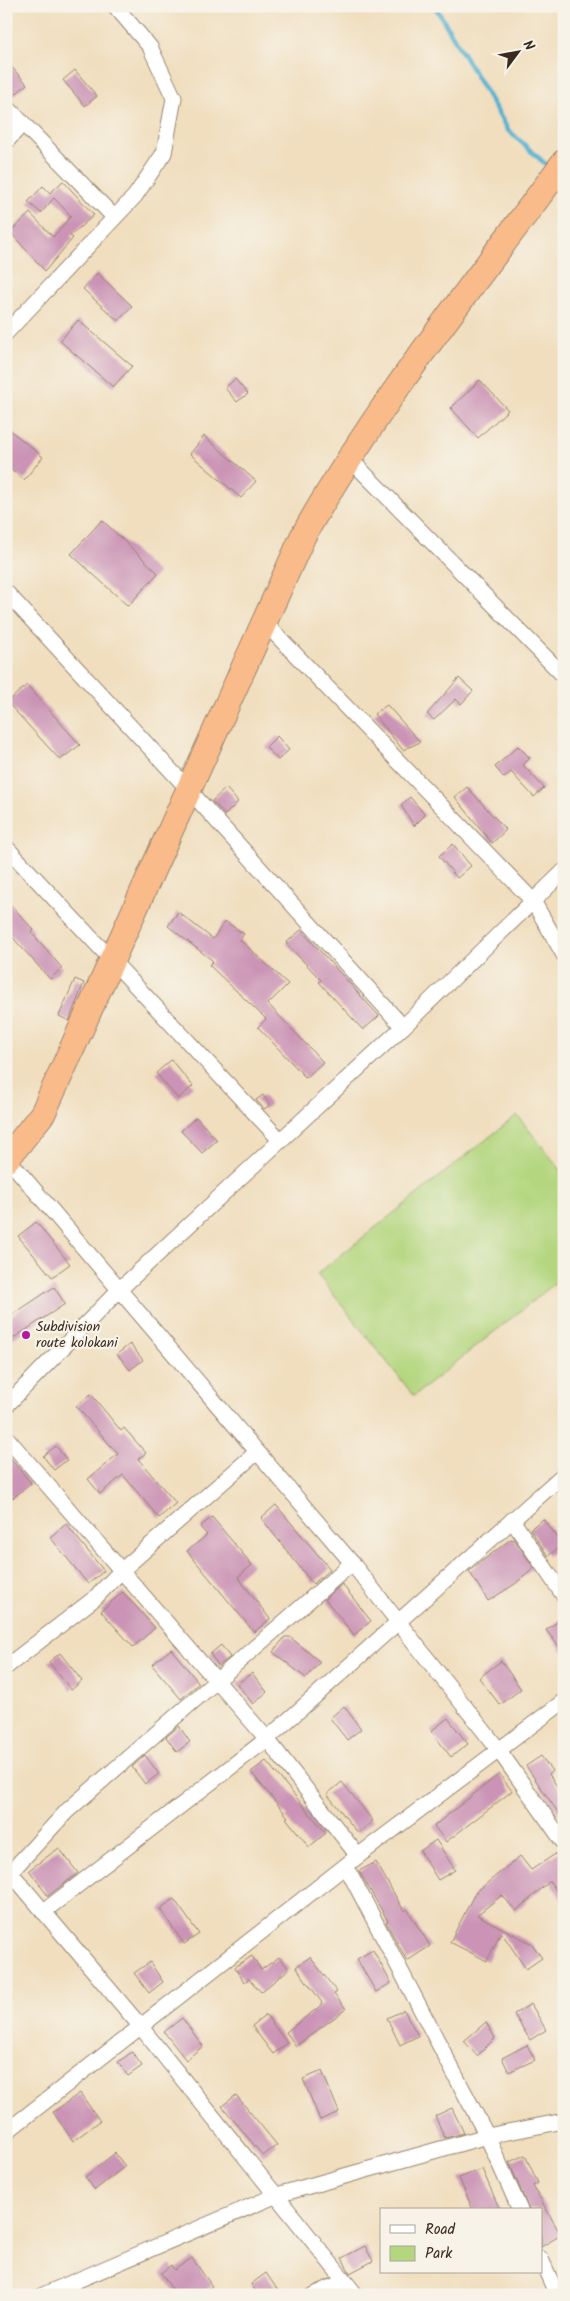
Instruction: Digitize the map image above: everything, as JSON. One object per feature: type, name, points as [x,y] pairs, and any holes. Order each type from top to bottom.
[{"type":"highway","points":[[7,1159],[43,1113],[303,536],[336,476],[448,318],[564,162]]},
{"type":"street","points":[[6,333],[134,196],[164,153],[174,98],[150,47],[116,6]]},
{"type":"street","points":[[6,106],[114,217]]},
{"type":"street","points":[[6,142],[23,123]]},
{"type":"street","points":[[349,458],[564,676]]},
{"type":"street","points":[[6,592],[189,790],[403,1027]]},
{"type":"street","points":[[264,622],[533,901],[564,956]]},
{"type":"street","points":[[6,847],[280,1140]]},
{"type":"street","points":[[6,1406],[120,1289],[403,1027],[564,871]]},
{"type":"street","points":[[7,1159],[120,1289],[352,1563],[498,1749],[564,1843]]},
{"type":"street","points":[[6,1437],[267,1739],[352,1861],[487,2136],[519,2208]]},
{"type":"street","points":[[6,1667],[95,1598],[122,1570],[257,1452]]},
{"type":"street","points":[[44,1912],[267,1739],[564,1474]]},
{"type":"street","points":[[512,1520],[564,1596]]},
{"type":"street","points":[[352,1563],[67,1811],[8,1872],[142,2028],[356,2295]]},
{"type":"street","points":[[9,2126],[142,2028],[352,1861],[564,1701]]},
{"type":"street","points":[[43,2295],[277,2195],[487,2136],[564,2122]]},
{"type":"street","points":[[542,2260],[557,2295]]},
{"type":"street","points":[[314,2295],[345,2281]]},
{"type":"green space","points":[[517,1115],[564,1174],[564,1276],[414,1396],[317,1274]]},
{"type":"building","points":[[6,61],[27,84],[11,98],[6,97]]},
{"type":"building","points":[[75,70],[97,96],[85,106],[63,80]]},
{"type":"building","points":[[63,181],[94,215],[70,236],[73,238],[45,271],[10,232],[30,213],[53,237],[71,216],[54,198],[41,213],[28,202],[43,186],[50,193]]},
{"type":"building","points":[[97,273],[132,306],[118,321],[83,289]]},
{"type":"building","points":[[78,320],[132,366],[113,387],[60,341]]},
{"type":"building","points":[[235,379],[248,394],[237,402],[225,388]]},
{"type":"building","points":[[480,380],[508,410],[478,438],[451,408]]},
{"type":"building","points":[[6,427],[43,457],[24,480],[6,466]]},
{"type":"building","points":[[204,436],[256,481],[241,498],[190,454]]},
{"type":"building","points":[[102,520],[158,573],[128,606],[71,554]]},
{"type":"building","points":[[459,678],[473,691],[461,704],[456,699],[434,720],[427,714]]},
{"type":"building","points":[[27,685],[80,745],[60,760],[7,702]]},
{"type":"building","points":[[387,705],[420,742],[403,750],[374,714]]},
{"type":"building","points":[[277,736],[289,750],[278,760],[266,747]]},
{"type":"building","points":[[518,746],[530,758],[523,765],[544,788],[534,797],[511,772],[504,778],[495,767]]},
{"type":"building","points":[[467,787],[506,830],[492,843],[455,797]]},
{"type":"building","points":[[226,788],[238,802],[225,815],[212,801]]},
{"type":"building","points":[[410,797],[425,815],[414,826],[401,805]]},
{"type":"building","points":[[453,844],[471,866],[457,878],[439,856]]},
{"type":"building","points":[[6,900],[34,930],[32,933],[62,968],[50,979],[6,930]]},
{"type":"building","points":[[178,912],[213,939],[225,921],[244,934],[240,940],[288,984],[268,1004],[323,1062],[306,1078],[258,1027],[266,1019],[209,965],[213,961],[168,926]]},
{"type":"building","points":[[301,930],[379,1016],[363,1030],[319,982],[321,980],[286,943]]},
{"type":"building","points":[[75,979],[84,983],[69,1021],[59,1016]]},
{"type":"building","points":[[171,1060],[193,1086],[178,1099],[156,1073]]},
{"type":"building","points":[[263,1095],[270,1105],[264,1109],[256,1100]]},
{"type":"building","points":[[196,1117],[217,1140],[202,1153],[181,1131]]},
{"type":"building","points":[[36,1222],[70,1264],[52,1277],[18,1236]]},
{"type":"building","points":[[54,1287],[65,1304],[6,1343],[6,1319]]},
{"type":"building","points":[[130,1344],[143,1360],[130,1370],[117,1354]]},
{"type":"building","points":[[91,1394],[121,1431],[124,1428],[146,1453],[138,1459],[176,1503],[159,1518],[123,1475],[100,1494],[88,1479],[118,1454],[76,1406]]},
{"type":"building","points":[[56,1446],[67,1460],[54,1470],[43,1456]]},
{"type":"building","points":[[6,1453],[31,1483],[13,1498],[6,1490]]},
{"type":"building","points":[[276,1505],[330,1569],[313,1584],[261,1518]]},
{"type":"building","points":[[212,1517],[252,1565],[238,1577],[270,1619],[254,1632],[187,1551],[207,1535],[200,1527]]},
{"type":"building","points":[[543,1519],[563,1544],[548,1556],[530,1529]]},
{"type":"building","points":[[66,1524],[104,1571],[88,1584],[50,1537]]},
{"type":"building","points":[[511,1539],[515,1540],[534,1568],[515,1584],[488,1601],[469,1571]]},
{"type":"building","points":[[342,1584],[371,1621],[354,1635],[325,1599]]},
{"type":"building","points":[[123,1592],[155,1628],[133,1647],[101,1611]]},
{"type":"building","points":[[564,1617],[564,1653],[546,1630]]},
{"type":"building","points":[[285,1637],[290,1637],[320,1662],[306,1678],[273,1652]]},
{"type":"building","points":[[221,1645],[230,1657],[219,1666],[210,1654]]},
{"type":"building","points":[[171,1649],[199,1683],[181,1699],[152,1665]]},
{"type":"building","points":[[60,1653],[82,1681],[71,1690],[49,1662]]},
{"type":"building","points":[[501,1661],[521,1689],[500,1705],[479,1678]]},
{"type":"building","points":[[252,1673],[267,1692],[253,1704],[237,1684]]},
{"type":"building","points":[[344,1706],[361,1729],[347,1740],[330,1718]]},
{"type":"building","points":[[448,1718],[468,1744],[451,1757],[431,1731]]},
{"type":"building","points":[[179,1726],[190,1742],[177,1752],[166,1737]]},
{"type":"building","points":[[145,1755],[159,1774],[145,1784],[132,1767]]},
{"type":"building","points":[[541,1756],[552,1771],[549,1774],[564,1797],[564,1821],[526,1766]]},
{"type":"building","points":[[266,1761],[326,1833],[309,1847],[286,1818],[288,1817],[251,1772]]},
{"type":"building","points":[[499,1774],[512,1791],[446,1842],[434,1826]]},
{"type":"building","points":[[342,1782],[373,1821],[358,1833],[327,1794]]},
{"type":"building","points":[[436,1840],[455,1870],[438,1880],[420,1851]]},
{"type":"building","points":[[59,1848],[78,1873],[48,1896],[29,1870]]},
{"type":"building","points":[[560,1851],[564,1852],[564,1904],[550,1881],[516,1911],[502,1895],[477,1915],[532,1944],[542,1958],[526,1969],[501,1932],[487,1961],[450,1942],[475,1893],[520,1856],[531,1870]]},
{"type":"building","points":[[376,1862],[404,1911],[407,1909],[430,1946],[407,1961],[386,1922],[388,1921],[359,1871]]},
{"type":"building","points":[[174,1899],[199,1934],[184,1944],[160,1909]]},
{"type":"building","points":[[373,1950],[391,1983],[376,1992],[357,1959]]},
{"type":"building","points":[[252,1956],[261,1970],[279,1957],[289,1969],[261,1992],[249,1979],[244,1982],[235,1967]]},
{"type":"building","points":[[310,1957],[337,1992],[334,1994],[346,2009],[296,2046],[286,2032],[323,2004],[296,1967]]},
{"type":"building","points":[[150,1962],[163,1982],[149,1993],[134,1973]]},
{"type":"building","points":[[531,2004],[546,2030],[530,2040],[514,2014]]},
{"type":"building","points":[[404,2010],[418,2036],[400,2045],[387,2018]]},
{"type":"building","points":[[266,2015],[287,2043],[273,2054],[252,2026]]},
{"type":"building","points":[[182,2018],[203,2046],[186,2060],[164,2032]]},
{"type":"building","points":[[486,2022],[495,2038],[477,2056],[464,2041]]},
{"type":"building","points":[[527,2045],[535,2060],[509,2072],[502,2058]]},
{"type":"building","points":[[132,2052],[142,2066],[128,2076],[118,2062]]},
{"type":"building","points":[[322,2071],[339,2112],[320,2120],[303,2079]]},
{"type":"building","points":[[80,2093],[100,2121],[73,2141],[53,2112]]},
{"type":"building","points":[[236,2095],[277,2145],[263,2156],[222,2106]]},
{"type":"building","points":[[452,2108],[464,2133],[445,2138],[435,2116]]},
{"type":"building","points":[[115,2153],[125,2166],[95,2190],[85,2177]]},
{"type":"building","points":[[525,2155],[538,2183],[533,2186],[561,2235],[542,2246],[542,2208],[528,2208],[509,2162]]},
{"type":"building","points":[[482,2169],[499,2208],[472,2208],[459,2178]]},
{"type":"building","points":[[365,2246],[373,2261],[350,2273],[342,2258]]},
{"type":"building","points":[[192,2258],[212,2286],[200,2295],[176,2295],[161,2273],[171,2265],[174,2270]]},
{"type":"building","points":[[266,2273],[281,2295],[258,2295],[251,2284]]},
{"type":"waterway","points":[[435,6],[508,130],[551,169]]},
{"type":"place","name":"Subdivision route kolokani","points":[[26,1335]]}]
